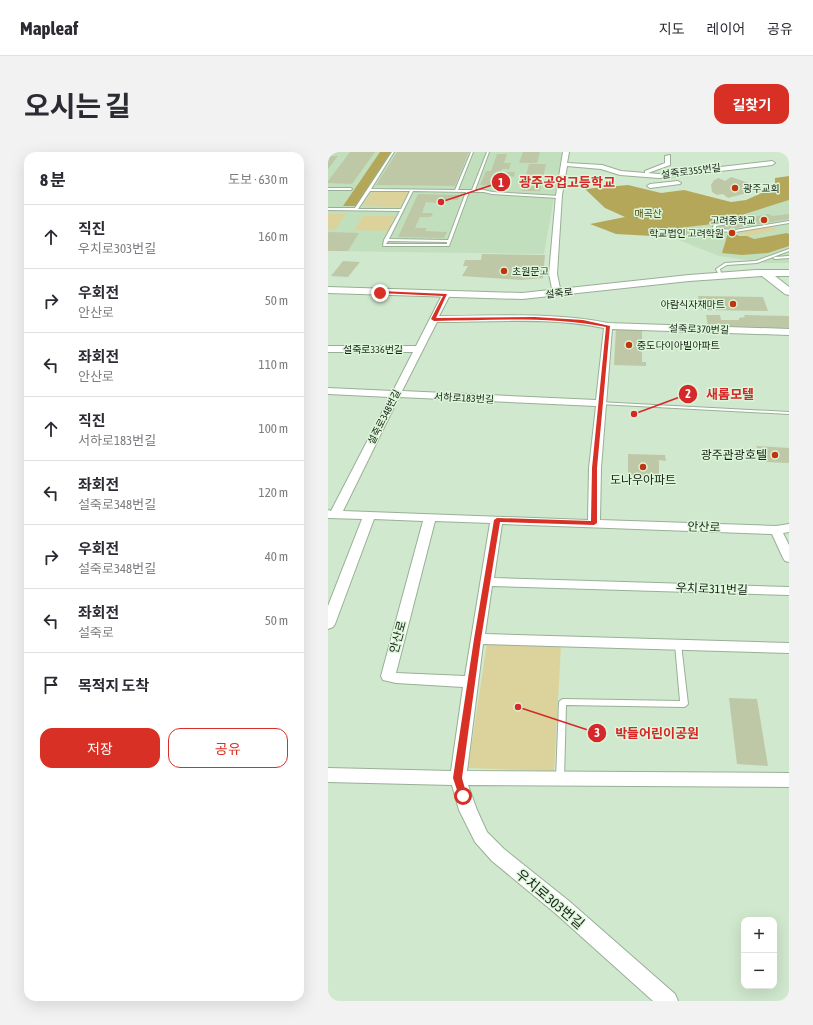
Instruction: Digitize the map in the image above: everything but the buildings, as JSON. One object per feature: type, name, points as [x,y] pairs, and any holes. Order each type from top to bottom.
[{"type":"main road","points":[[764,273],[789,292]]},
{"type":"main road","name":"설죽로","points":[[328,290],[508,296],[557,293],[721,276],[789,273]]},
{"type":"street","points":[[557,293],[553,274],[559,197],[566,152]]},
{"type":"street","points":[[642,175],[644,172],[668,164],[668,156]]},
{"type":"street","name":"설죽로355번길","points":[[563,164],[598,166],[620,173],[665,176],[708,171],[711,169],[772,163]]},
{"type":"street","points":[[703,178],[711,176],[712,174],[708,171]]},
{"type":"street","points":[[650,186],[686,182]]},
{"type":"street","name":"설죽로348번길","points":[[332,514],[446,295]]},
{"type":"street","points":[[434,319],[540,319],[583,321],[608,326],[595,468],[594,523]]},
{"type":"street","name":"설죽로370번길","points":[[608,326],[789,332]]},
{"type":"street","name":"설죽로336번길","points":[[328,349],[419,349]]},
{"type":"street","name":"서하로183번길","points":[[328,391],[600,404]]},
{"type":"street","name":"안산로","points":[[332,514],[776,530],[789,528]]},
{"type":"street","points":[[328,624],[369,516]]},
{"type":"street","name":"안산로","points":[[430,518],[388,676],[396,678],[471,682]]},
{"type":"street","name":"우치로303번길","points":[[497,520],[477,639],[458,778],[468,810],[481,837],[498,855],[562,907],[668,1001]]},
{"type":"street","points":[[776,530],[789,558]]},
{"type":"street","name":"우치로311번길","points":[[486,582],[789,591]]},
{"type":"street","points":[[477,639],[789,648]]},
{"type":"street","points":[[328,775],[458,778],[789,780]]},
{"type":"lane","points":[[357,208],[394,152]]},
{"type":"lane","points":[[456,191],[472,152]]},
{"type":"lane","points":[[473,191],[488,152]]},
{"type":"lane","points":[[388,190],[391,186]]},
{"type":"lane","points":[[438,190],[440,186]]},
{"type":"lane","points":[[328,189],[352,189]]},
{"type":"lane","points":[[369,190],[473,191],[559,197]]},
{"type":"lane","points":[[412,190],[386,240],[449,241],[468,191]]},
{"type":"lane","points":[[328,208],[402,210]]},
{"type":"lane","points":[[744,220],[715,224],[714,230],[735,231],[789,222]]},
{"type":"lane","points":[[735,231],[743,235]]},
{"type":"lane","points":[[721,276],[718,269],[726,264],[756,262],[789,250]]},
{"type":"lane","points":[[767,258],[789,257]]},
{"type":"lane","name":"서하로183번길","points":[[600,404],[789,413]]},
{"type":"lane","points":[[560,779],[563,702],[684,704],[672,644]]},
{"type":"shaded area","points":[[328,152],[562,153],[544,254],[328,251]]},
{"type":"shaded area","points":[[372,191],[409,191],[400,207],[362,206]]},
{"type":"shaded area","name":"학교법인 고려학원","points":[[789,200],[789,263],[765,263],[719,256],[671,237],[679,228],[713,224]]},
{"type":"shaded area","points":[[328,214],[346,214],[335,230],[328,230]]},
{"type":"shaded area","points":[[363,216],[395,216],[388,231],[354,230]]},
{"type":"shaded area","points":[[770,226],[778,230],[748,236],[740,232]]},
{"type":"shaded area","points":[[487,643],[561,646],[554,771],[468,768]]},
{"type":"green space","points":[[380,152],[392,152],[356,206],[343,206]]},
{"type":"green space","name":"매곡산","points":[[789,176],[789,200],[713,224],[679,228],[671,237],[616,234],[590,224],[625,217],[605,208],[585,189],[628,185],[661,193],[684,190],[731,202],[746,200],[775,187],[775,178]]},
{"type":"green space","points":[[728,233],[733,233],[739,236],[747,236],[754,239],[787,233],[789,234],[789,246],[768,253],[742,255],[722,253]]},
{"type":"place","name":"광주교회","points":[[735,188]]},
{"type":"place","name":"광주공업고등학교","points":[[441,202]]},
{"type":"place","name":"고려중학교","points":[[764,220]]},
{"type":"place","name":"학교법인 고려학원","points":[[732,233]]},
{"type":"place","name":"초원문고","points":[[504,271]]},
{"type":"place","name":"아람식자재마트","points":[[733,304]]},
{"type":"place","name":"중도다이아빌아파트","points":[[629,345]]},
{"type":"place","name":"새롬모텔","points":[[634,414]]},
{"type":"place","name":"광주관광호텔","points":[[775,455]]},
{"type":"place","name":"도나우아파트","points":[[643,467]]},
{"type":"place","name":"박들어린이공원","points":[[518,707]]},
{"type":"route","points":[[380,293],[446,295],[434,319],[573,320],[608,326],[604,383],[600,404],[595,468],[594,523],[497,520],[477,639],[458,778],[463,796]]}]
